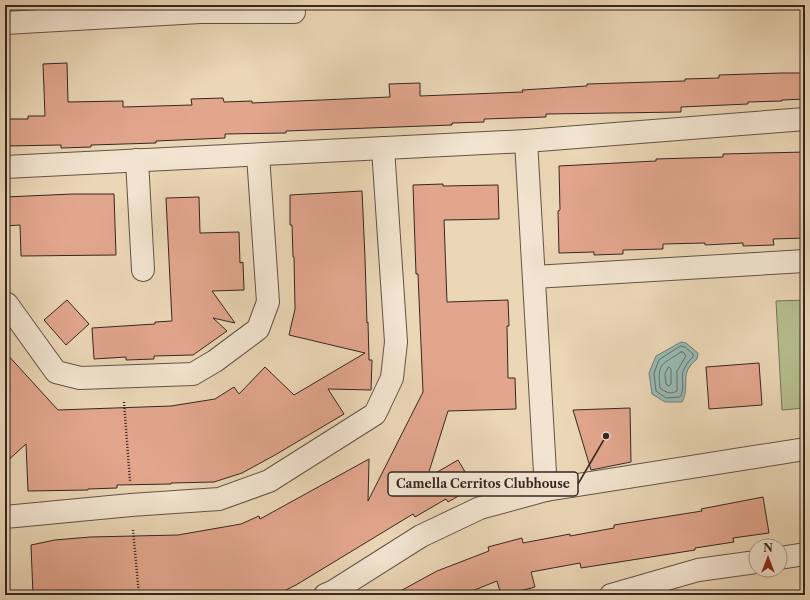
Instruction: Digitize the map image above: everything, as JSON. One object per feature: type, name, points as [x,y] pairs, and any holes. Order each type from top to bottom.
[{"type":"street","points":[[5,23],[200,12],[294,12]]},
{"type":"street","points":[[5,167],[526,141],[805,120]]},
{"type":"street","points":[[526,141],[546,490]]},
{"type":"street","points":[[5,517],[131,505],[219,499],[269,481],[375,414],[392,378],[396,342],[383,148]]},
{"type":"street","points":[[5,303],[56,372],[80,378],[193,374],[215,361],[258,329],[268,302],[258,154]]},
{"type":"street","points":[[137,160],[143,270]]},
{"type":"street","points":[[534,277],[805,261]]},
{"type":"street","points":[[325,595],[334,591],[421,536],[480,508],[546,490],[805,450]]},
{"type":"street","points":[[788,557],[805,554]]},
{"type":"street","points":[[611,595],[698,570],[748,563]]},
{"type":"green space","points":[[805,300],[805,408],[782,410],[776,301]]},
{"type":"water","points":[[681,342],[686,343],[698,353],[697,359],[691,364],[686,375],[685,390],[682,402],[665,402],[652,394],[649,373],[656,356]]},
{"type":"building","points":[[67,63],[68,102],[123,101],[123,107],[192,105],[191,99],[223,98],[224,102],[252,101],[252,103],[390,97],[389,84],[420,83],[420,96],[523,92],[522,90],[587,86],[587,84],[685,81],[685,79],[719,78],[719,75],[781,73],[805,73],[805,99],[748,102],[748,104],[681,107],[681,112],[546,114],[546,117],[484,119],[484,122],[452,123],[452,125],[286,131],[286,133],[225,134],[225,138],[156,141],[156,143],[91,145],[91,147],[61,148],[61,145],[5,146],[5,119],[28,119],[28,116],[45,116],[43,64]]},
{"type":"building","points":[[805,152],[805,238],[773,239],[774,245],[743,246],[743,243],[705,245],[705,243],[663,244],[663,249],[623,250],[623,254],[594,255],[594,252],[559,253],[559,166],[656,161],[656,159],[723,157],[723,154]]},
{"type":"building","points":[[443,184],[443,186],[498,185],[499,219],[444,220],[447,302],[508,300],[508,378],[515,378],[516,409],[448,411],[427,478],[458,460],[474,487],[448,502],[446,499],[415,517],[413,514],[296,585],[276,595],[33,595],[31,545],[55,540],[90,537],[178,535],[241,524],[259,516],[260,519],[369,459],[368,501],[423,392],[418,274],[416,274],[413,185]]},
{"type":"building","points":[[362,191],[369,360],[372,360],[371,390],[328,389],[344,414],[242,473],[214,482],[117,485],[117,488],[88,490],[28,491],[26,444],[5,463],[5,352],[58,410],[171,406],[215,399],[234,387],[239,394],[265,367],[294,395],[365,353],[289,335],[295,309],[294,257],[292,225],[290,225],[290,195]]},
{"type":"building","points":[[114,194],[116,255],[21,256],[20,225],[5,226],[5,197]]},
{"type":"building","points":[[199,197],[200,233],[239,232],[240,263],[243,262],[244,290],[212,291],[235,323],[213,318],[227,331],[193,355],[154,356],[154,359],[126,360],[126,357],[94,359],[92,328],[155,324],[155,322],[172,321],[166,198]]},
{"type":"building","points":[[67,300],[89,324],[66,345],[44,320]]},
{"type":"building","points":[[759,363],[762,405],[709,409],[706,367]]},
{"type":"building","points":[[630,408],[631,462],[591,470],[573,410]]},
{"type":"building","points":[[763,497],[769,533],[733,538],[734,542],[695,548],[695,550],[581,568],[580,563],[531,572],[535,587],[505,595],[501,595],[497,581],[462,595],[393,595],[437,571],[489,551],[488,547],[522,538],[523,543],[570,534],[570,536],[614,528],[614,525],[702,511],[701,509]]},
{"type":"place","name":"Camella Cerritos Clubhouse","points":[[606,436]]}]
